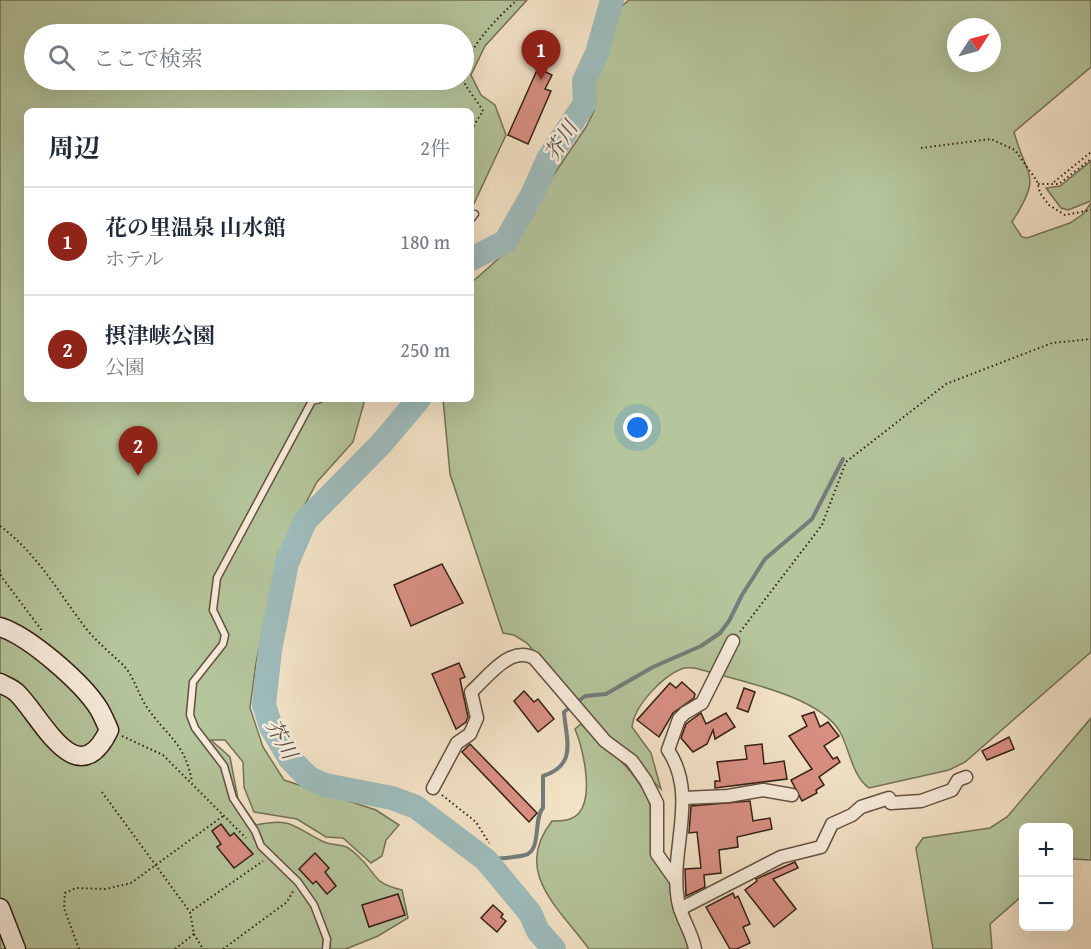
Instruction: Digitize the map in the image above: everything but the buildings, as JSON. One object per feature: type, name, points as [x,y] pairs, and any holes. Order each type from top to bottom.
[{"type":"street","points":[[0,627],[28,643],[69,675],[98,708],[109,730],[102,745],[89,754],[72,754],[60,748],[15,691],[0,683]]},
{"type":"street","points":[[695,949],[680,909],[676,880],[683,784],[676,761],[668,750],[670,739],[684,713],[702,703],[733,641]]},
{"type":"street","points":[[433,788],[457,743],[470,734],[474,726],[477,718],[471,692],[508,659],[519,653],[526,654],[534,658],[605,741],[632,761],[646,781],[657,803],[657,854],[676,880]]},
{"type":"street","points":[[680,909],[781,857],[820,847],[832,824],[852,815],[861,807],[889,798],[891,803],[921,801],[952,790],[958,780],[966,777]]},
{"type":"street","points":[[683,798],[728,796],[763,790],[792,795]]},
{"type":"street","points":[[0,908],[15,949]]},
{"type":"lane","points":[[311,402],[217,578],[213,610],[225,635],[223,644],[193,682],[190,715],[195,728],[224,766],[233,798],[261,846],[300,886],[314,905],[327,939],[326,949]]},
{"type":"path","points":[[474,52],[493,24],[517,0]]},
{"type":"path","points":[[469,90],[483,111],[474,125]]},
{"type":"path","points":[[921,148],[992,139],[1015,150],[1049,205],[1065,215],[1091,210]]},
{"type":"path","points":[[1054,182],[1091,152]]},
{"type":"path","points":[[1038,184],[1054,182],[1059,184],[1091,159]]},
{"type":"path","points":[[733,641],[822,525],[846,462],[946,384],[1052,344],[1091,339]]},
{"type":"path","points":[[0,526],[26,547],[89,632],[123,665],[146,705],[164,730],[176,740],[189,766],[192,782]]},
{"type":"path","points":[[0,570],[1,576],[45,635]]},
{"type":"path","points":[[109,730],[163,755],[223,816],[248,839],[261,846]]},
{"type":"path","points":[[433,788],[476,822],[489,843]]},
{"type":"path","points":[[102,792],[190,912],[194,934],[203,949]]},
{"type":"path","points":[[79,949],[64,908],[65,893],[76,888],[106,890],[139,878],[223,816]]},
{"type":"path","points":[[190,912],[270,856]]},
{"type":"path","points":[[223,949],[287,902],[289,893],[300,886]]},
{"type":"path","points":[[175,949],[194,934]]},
{"type":"green space","points":[[0,0],[527,0],[485,46],[474,69],[474,24],[24,24],[24,90],[474,90],[474,81],[481,95],[495,105],[506,135],[474,204],[474,108],[24,108],[24,402],[364,402],[353,442],[317,482],[278,555],[256,663],[250,708],[263,747],[284,780],[376,810],[399,825],[386,840],[382,856],[371,863],[343,838],[326,837],[297,819],[254,812],[244,787],[243,762],[225,740],[211,740],[230,757],[238,799],[256,825],[286,823],[329,844],[347,847],[380,881],[402,890],[408,918],[378,936],[346,949],[0,949]]},
{"type":"green space","points":[[629,0],[1091,0],[1091,67],[1014,132],[1030,177],[1030,185],[1022,206],[1012,222],[1022,237],[1027,238],[1070,223],[1083,214],[1091,203],[1091,652],[965,762],[949,770],[869,788],[855,770],[840,732],[829,719],[814,708],[753,684],[695,668],[686,668],[666,678],[650,693],[638,710],[632,727],[651,753],[661,789],[588,716],[527,643],[514,635],[503,633],[450,474],[443,402],[474,402],[474,280],[514,245],[550,180],[586,127],[594,111],[594,82],[617,10]]},
{"type":"green space","points":[[1091,161],[1091,201],[1068,210],[1061,208],[1046,188],[1060,186]]},
{"type":"green space","points":[[1091,718],[1091,860],[1073,859],[1073,823],[1019,823],[1019,899],[990,924],[992,949],[933,949],[916,848],[923,838],[990,828],[1007,817]]},
{"type":"green space","points":[[581,724],[625,765],[643,790],[653,817],[652,849],[673,891],[689,949],[589,949],[544,889],[538,873],[537,857],[541,839],[552,821],[563,821],[576,816],[586,795],[584,760],[575,729]]},
{"type":"waterway","name":"芥川","points":[[474,258],[505,242],[532,195],[548,159],[585,103],[584,81],[597,53],[612,0]]},
{"type":"waterway","name":"芥川","points":[[416,402],[381,444],[305,521],[287,563],[270,650],[264,705],[271,727],[290,759],[309,778],[325,785],[392,798],[416,807],[486,860],[530,913],[538,931],[554,949]]},
{"type":"waterway","points":[[486,860],[525,855],[534,847],[538,819],[543,808],[543,776],[554,771],[566,758],[564,712],[585,696],[606,694],[653,667],[701,646],[720,633],[765,559],[812,519],[843,459]]},
{"type":"place","name":"花の里温泉 山水館","points":[[541,80]]},
{"type":"place","name":"摂津峡公園","points":[[138,476]]}]
